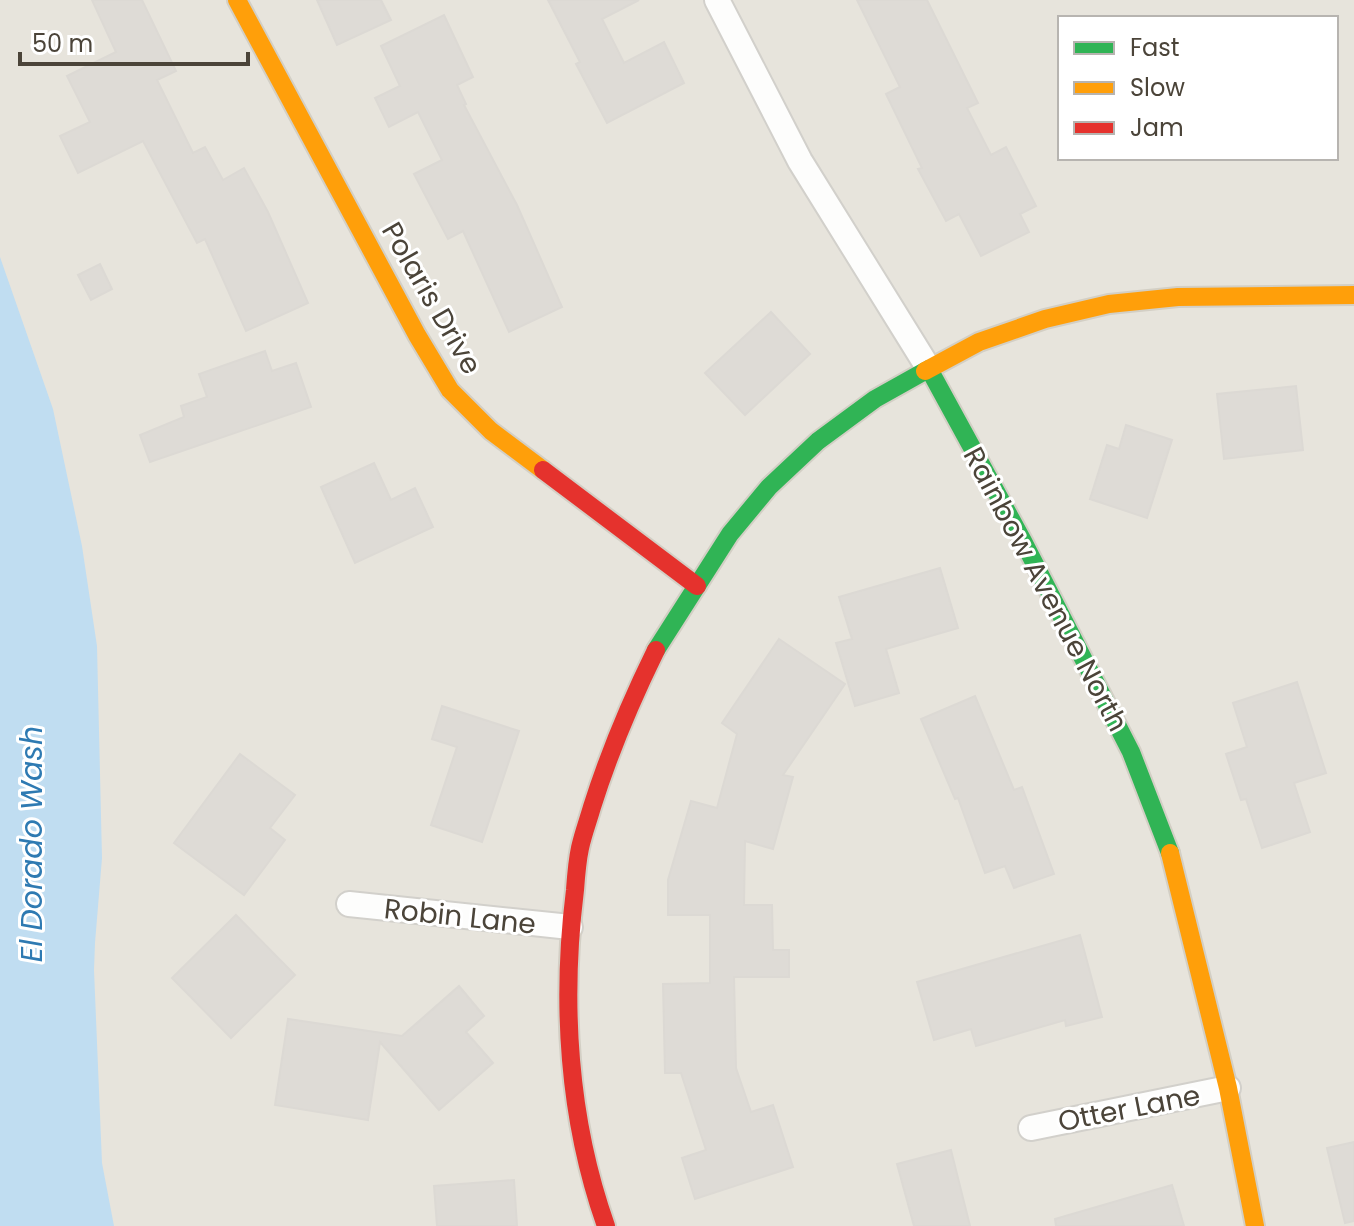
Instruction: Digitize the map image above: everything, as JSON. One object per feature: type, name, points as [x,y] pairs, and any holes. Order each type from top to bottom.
[{"type":"street","name":"Polaris Drive","points":[[237,0],[417,335],[450,390],[491,431],[697,586]]},
{"type":"street","name":"Rainbow Avenue North","points":[[717,0],[800,161],[929,369],[1023,541],[1131,752],[1173,860],[1228,1088],[1255,1226]]},
{"type":"street","points":[[606,1226],[594,1192],[573,1087],[568,1007],[570,927],[580,847],[603,771],[630,704],[660,642],[730,534],[769,487],[818,441],[875,399],[979,342],[1045,319],[1109,304],[1178,297],[1354,295]]},
{"type":"street","name":"Robin Lane","points":[[349,904],[570,927]]},
{"type":"street","name":"Otter Lane","points":[[1031,1128],[1228,1088]]},
{"type":"shaded area","points":[[0,0],[1354,0],[1354,1226],[0,1226]]},
{"type":"water","name":"El Dorado Wash","points":[[0,257],[53,409],[82,546],[97,646],[102,858],[94,970],[102,1163],[114,1226],[0,1226]]},
{"type":"building","points":[[92,0],[142,0],[176,71],[157,80],[193,153],[205,147],[223,180],[244,168],[268,212],[308,303],[246,331],[205,239],[197,243],[143,141],[78,173],[60,136],[90,122],[67,76],[116,52]]},
{"type":"building","points":[[317,0],[381,0],[391,20],[337,45]]},
{"type":"building","points":[[548,0],[639,0],[602,19],[624,63],[664,42],[684,83],[607,123],[576,64],[580,62]]},
{"type":"building","points":[[857,0],[927,0],[978,103],[967,108],[991,155],[1006,147],[1036,206],[1020,214],[1029,232],[981,256],[959,214],[946,221],[918,169],[922,168],[886,94],[900,87]]},
{"type":"building","points":[[444,15],[473,77],[457,85],[464,105],[517,205],[562,307],[509,332],[463,231],[448,239],[414,174],[442,160],[418,112],[389,127],[375,98],[400,86],[381,46]]},
{"type":"building","points":[[100,264],[112,289],[91,300],[78,275]]},
{"type":"building","points":[[771,312],[810,354],[745,415],[705,373]]},
{"type":"building","points":[[265,351],[272,371],[296,363],[311,407],[150,462],[140,435],[184,417],[181,406],[207,397],[199,374]]},
{"type":"building","points":[[1296,386],[1303,450],[1224,459],[1217,394]]},
{"type":"building","points":[[1126,425],[1172,440],[1147,518],[1090,499],[1107,445],[1119,449]]},
{"type":"building","points":[[374,463],[391,500],[415,488],[433,527],[355,563],[321,487]]},
{"type":"building","points":[[940,568],[958,628],[886,649],[899,693],[855,706],[836,643],[852,639],[839,597]]},
{"type":"building","points":[[779,639],[845,684],[783,775],[793,777],[773,849],[745,841],[744,905],[772,905],[773,950],[789,950],[789,977],[734,977],[736,1068],[751,1112],[773,1105],[793,1167],[695,1199],[682,1158],[706,1150],[681,1073],[665,1073],[663,984],[710,983],[710,915],[668,915],[668,880],[691,801],[717,808],[737,734],[722,723]]},
{"type":"building","points":[[1297,682],[1326,773],[1294,783],[1310,832],[1262,848],[1246,799],[1241,800],[1226,754],[1247,747],[1233,703]]},
{"type":"building","points":[[975,696],[1014,790],[1022,787],[1054,874],[1014,888],[1005,866],[985,873],[958,798],[955,799],[921,719]]},
{"type":"building","points":[[442,706],[519,731],[482,842],[431,825],[457,747],[432,739]]},
{"type":"building","points":[[240,754],[295,795],[270,828],[285,840],[244,895],[174,843]]},
{"type":"building","points":[[236,915],[295,975],[231,1038],[172,978]]},
{"type":"building","points":[[1080,935],[1102,1017],[1066,1026],[1065,1020],[976,1046],[971,1029],[934,1040],[917,982]]},
{"type":"building","points":[[459,986],[484,1016],[466,1032],[493,1063],[439,1110],[380,1042],[368,1120],[275,1105],[288,1019],[402,1036]]},
{"type":"building","points":[[1354,1142],[1354,1221],[1345,1223],[1327,1148]]},
{"type":"building","points":[[951,1150],[970,1226],[914,1226],[897,1164]]},
{"type":"building","points":[[514,1180],[517,1226],[437,1226],[434,1186]]},
{"type":"building","points":[[1172,1185],[1184,1226],[1056,1226],[1055,1219]]},
{"type":"traffic: fast","points":[[929,369],[1023,541],[1131,752],[1170,853]]},
{"type":"traffic: fast","points":[[656,650],[730,534],[769,487],[818,441],[875,399],[925,371]]},
{"type":"traffic: slow","points":[[237,0],[417,335],[450,390],[491,431],[543,470]]},
{"type":"traffic: slow","points":[[925,371],[979,342],[1045,319],[1109,304],[1178,297],[1354,295]]},
{"type":"traffic: slow","points":[[1170,853],[1228,1088],[1255,1226]]},
{"type":"traffic: jam","points":[[543,470],[697,586]]},
{"type":"traffic: jam","points":[[606,1226],[583,1144],[576,1102],[569,1017],[571,932],[577,864],[584,833],[613,747],[656,650]]}]
